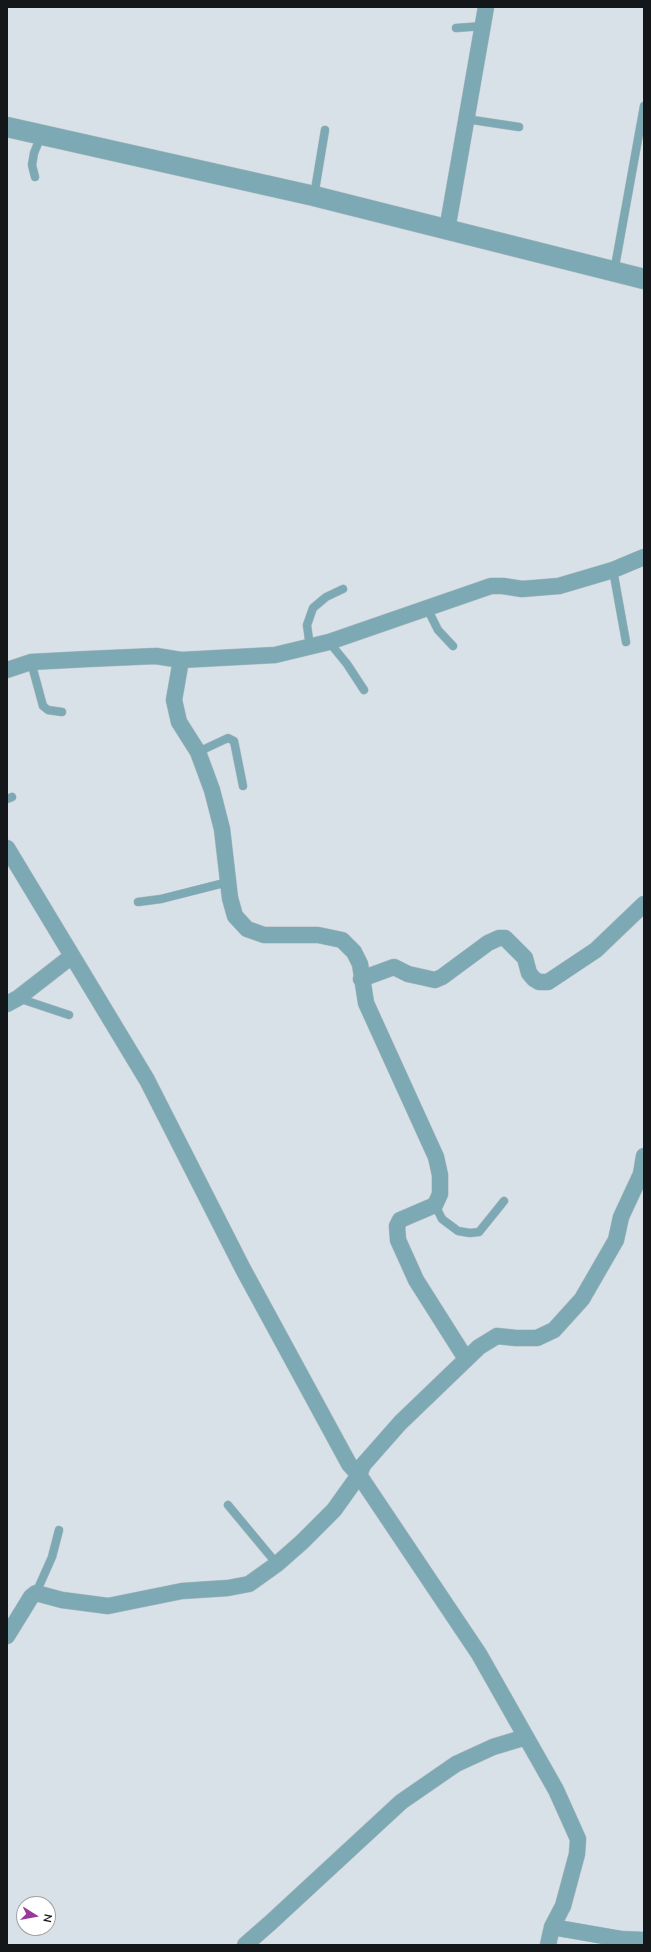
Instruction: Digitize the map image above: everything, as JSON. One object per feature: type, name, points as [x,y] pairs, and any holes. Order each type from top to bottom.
[{"type":"street","points":[[447,230],[486,7]]},
{"type":"street","points":[[7,127],[314,196],[644,279]]},
{"type":"street","points":[[7,670],[32,662],[156,656],[181,660],[275,655],[329,642],[490,586],[503,586],[522,589],[559,586],[613,570],[644,557]]},
{"type":"street","points":[[181,660],[174,700],[179,722],[198,752],[212,790],[222,829],[228,882],[235,916],[247,929],[264,935],[318,935],[342,940],[354,952],[360,964],[361,979],[366,1003],[436,1157],[440,1175],[440,1194],[435,1205],[400,1220],[397,1226],[398,1240],[416,1280],[466,1359]]},
{"type":"street","points":[[7,848],[147,1080],[243,1269],[349,1464],[359,1475],[478,1654],[556,1790],[578,1839],[577,1854],[563,1906],[552,1927],[548,1945]]},
{"type":"street","points":[[361,979],[394,967],[408,974],[435,980],[442,977],[488,943],[498,938],[505,938],[525,958],[529,973],[534,979],[539,982],[548,982],[596,950],[644,904]]},
{"type":"street","points":[[12,1001],[72,956]]},
{"type":"street","points":[[7,1636],[31,1597],[36,1594],[62,1600],[108,1606],[182,1591],[228,1588],[249,1584],[276,1564],[302,1542],[334,1510],[359,1475],[362,1465],[400,1423],[479,1347],[497,1336],[537,1338],[554,1330],[582,1299],[616,1240],[621,1217],[641,1174],[644,1156]]},
{"type":"street","points":[[245,1945],[401,1802],[456,1764],[494,1747],[526,1737]]},
{"type":"street","points":[[552,1927],[606,1937],[644,1940]]},
{"type":"lane","points":[[456,28],[483,26]]},
{"type":"lane","points":[[614,272],[644,106]]},
{"type":"lane","points":[[466,118],[519,127]]},
{"type":"lane","points":[[314,196],[325,130]]},
{"type":"lane","points":[[35,177],[32,159],[42,135]]},
{"type":"lane","points":[[613,570],[626,642]]},
{"type":"lane","points":[[310,647],[307,625],[313,608],[326,597],[343,589]]},
{"type":"lane","points":[[427,608],[438,630],[453,646]]},
{"type":"lane","points":[[329,642],[347,664],[364,690]]},
{"type":"lane","points":[[32,662],[43,706],[48,710],[62,712]]},
{"type":"lane","points":[[198,752],[228,738],[234,742],[243,786]]},
{"type":"lane","points":[[138,902],[161,899],[228,882]]},
{"type":"lane","points":[[12,1001],[69,1015]]},
{"type":"lane","points":[[435,1205],[442,1219],[458,1231],[470,1233],[479,1232],[504,1201]]},
{"type":"lane","points":[[228,1505],[276,1564]]},
{"type":"lane","points":[[36,1594],[52,1557],[59,1530]]}]
